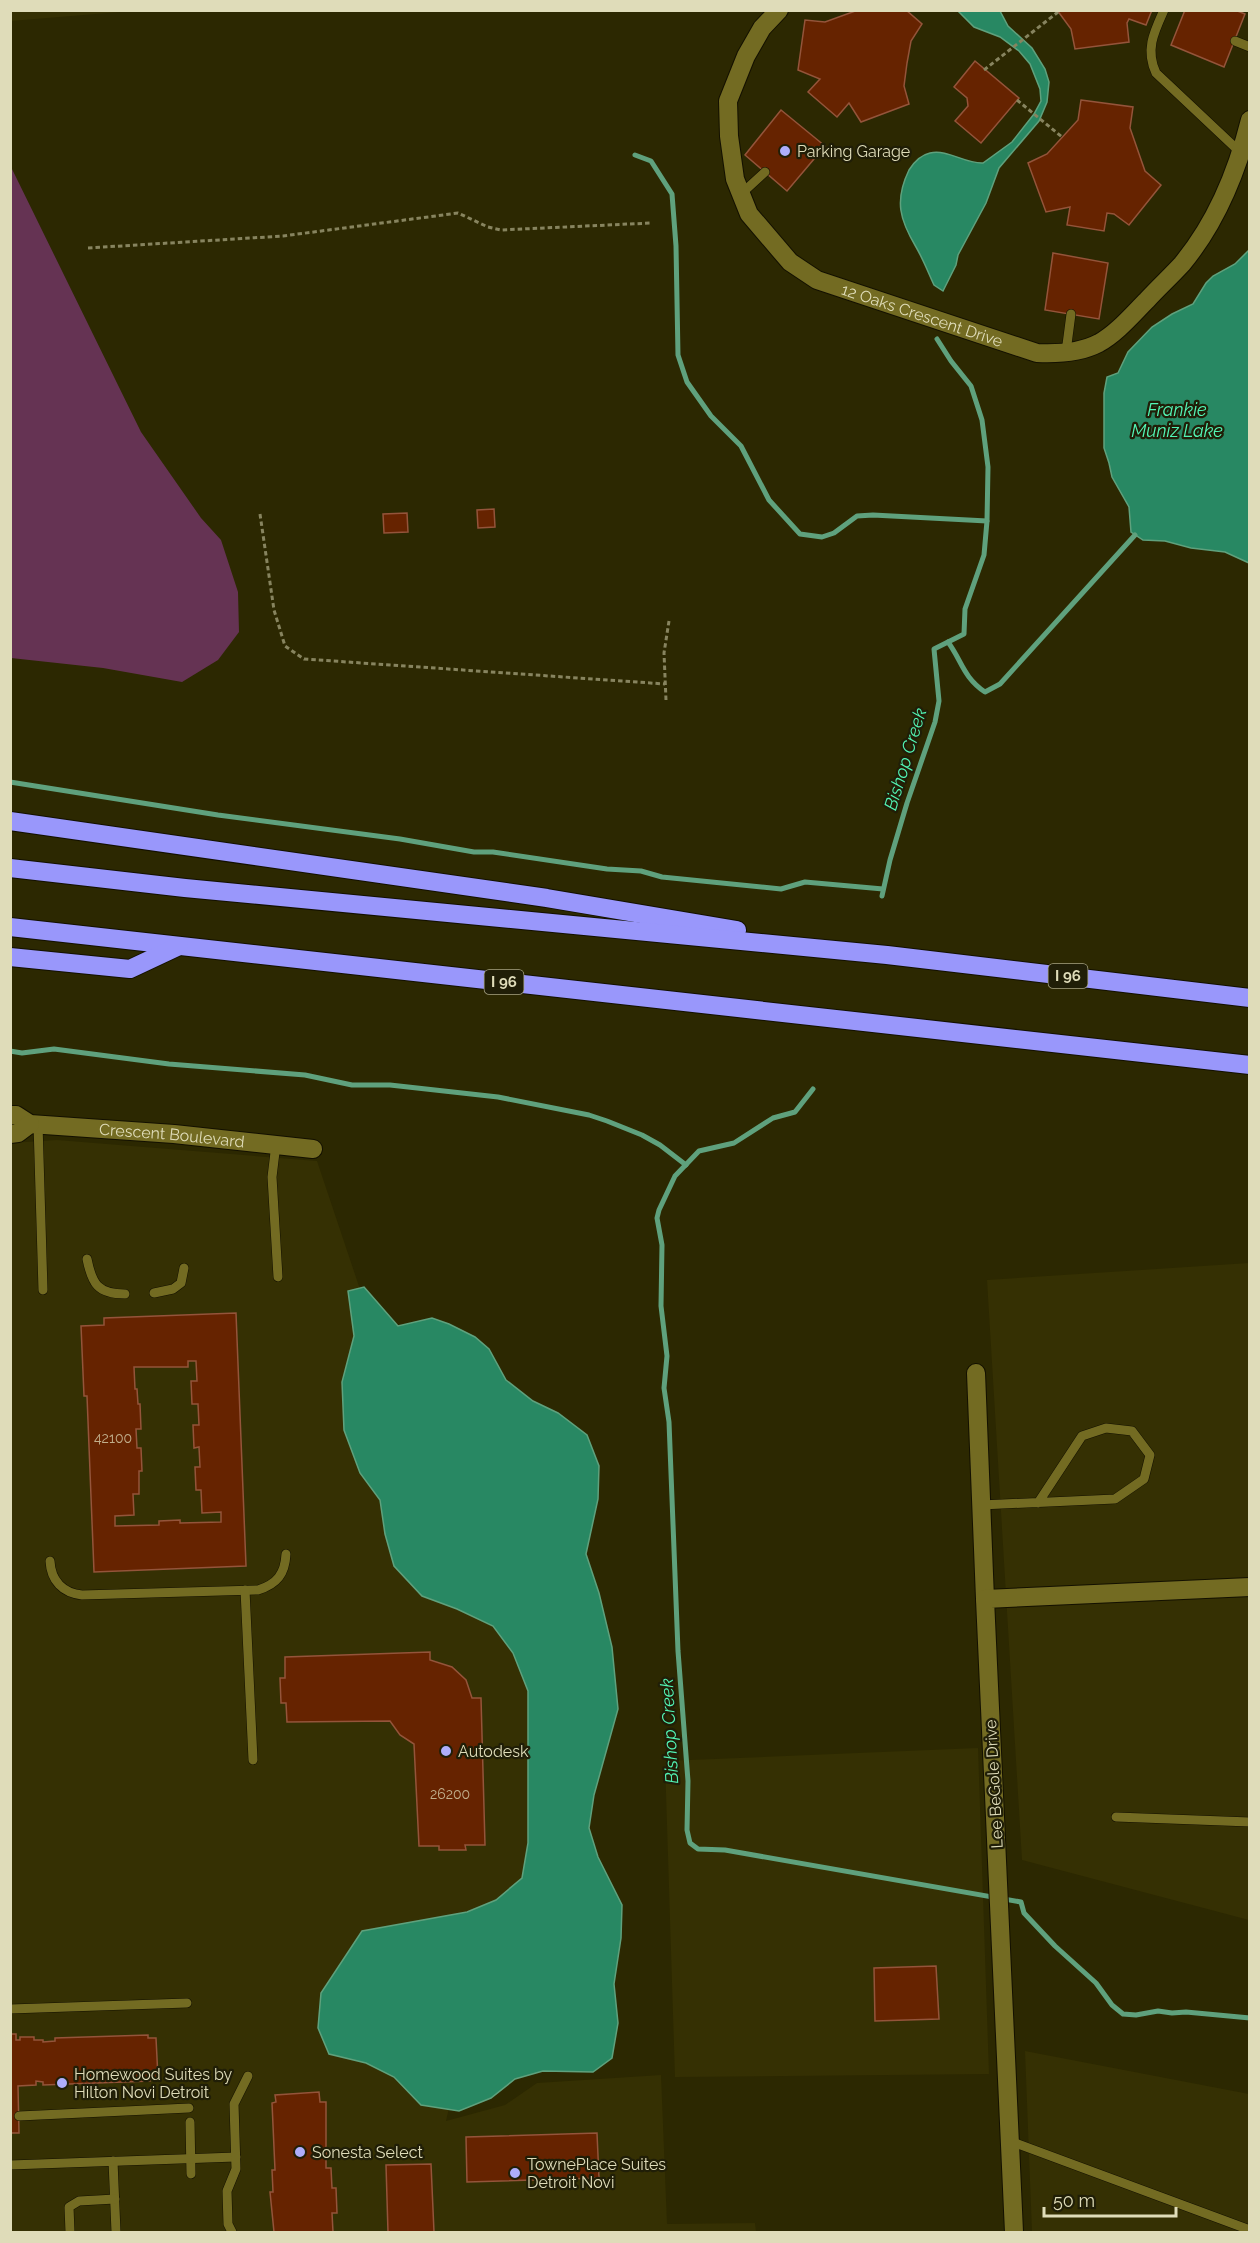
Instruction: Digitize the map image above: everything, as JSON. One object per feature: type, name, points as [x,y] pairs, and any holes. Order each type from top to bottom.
[{"type":"highway","points":[[10,821],[536,896],[887,955]]},
{"type":"highway","name":"I 96","points":[[10,868],[209,891],[887,955],[1250,998]]},
{"type":"highway","name":"I 96","points":[[10,927],[1250,1065]]},
{"type":"highway","points":[[10,957],[130,969],[179,946]]},
{"type":"street","name":"12 Oaks Crescent Drive","points":[[779,10],[762,28],[746,56],[729,100],[729,136],[735,179],[748,214],[790,262],[817,280],[1037,352],[1066,352],[1100,342],[1115,331],[1182,264],[1217,212],[1241,153],[1250,120]]},
{"type":"street","name":"Crescent Boulevard","points":[[10,1115],[16,1115],[34,1124],[174,1134],[313,1149]]},
{"type":"street","points":[[10,1134],[18,1133],[34,1124]]},
{"type":"street","name":"Lee BeGole Drive","points":[[976,1373],[1014,2232]]},
{"type":"street","points":[[985,1599],[1250,1587]]},
{"type":"lane","points":[[1164,10],[1153,33],[1150,50],[1151,62],[1156,73],[1241,153]]},
{"type":"lane","points":[[1235,40],[1250,46]]},
{"type":"lane","points":[[741,194],[765,172]]},
{"type":"lane","points":[[1066,352],[1071,314]]},
{"type":"lane","points":[[34,1124],[43,1290]]},
{"type":"lane","points":[[276,1144],[272,1178],[278,1277]]},
{"type":"lane","points":[[87,1259],[93,1282],[101,1290],[112,1294],[125,1294]]},
{"type":"lane","points":[[154,1293],[173,1289],[181,1283],[184,1268]]},
{"type":"lane","points":[[981,1505],[1038,1503],[1115,1499],[1144,1479],[1150,1455],[1132,1431],[1106,1428],[1082,1436],[1038,1503]]},
{"type":"lane","points":[[50,1561],[54,1580],[72,1594],[245,1590],[268,1587],[278,1581],[283,1572],[286,1554]]},
{"type":"lane","points":[[245,1590],[253,1760]]},
{"type":"lane","points":[[1116,1817],[1250,1822]]},
{"type":"lane","points":[[10,2009],[187,2003]]},
{"type":"lane","points":[[232,2232],[228,2224],[227,2191],[236,2169],[234,2104],[248,2076]]},
{"type":"lane","points":[[19,2116],[189,2108]]},
{"type":"lane","points":[[190,2122],[191,2174]]},
{"type":"lane","points":[[1010,2141],[1250,2230]]},
{"type":"lane","points":[[10,2165],[236,2157]]},
{"type":"lane","points":[[113,2161],[117,2232]]},
{"type":"lane","points":[[70,2232],[69,2207],[79,2201],[115,2199]]},
{"type":"path","points":[[984,70],[1058,12]]},
{"type":"path","points":[[1017,100],[1062,137]]},
{"type":"path","points":[[88,248],[284,236],[458,213],[488,227],[501,230],[651,223]]},
{"type":"path","points":[[260,514],[273,610],[285,646],[304,659],[665,684]]},
{"type":"path","points":[[666,700],[664,653],[669,621]]},
{"type":"shaded area","points":[[11,10],[132,10],[132,11],[11,21]]},
{"type":"shaded area","points":[[11,167],[141,432],[201,518],[221,540],[238,592],[239,632],[218,660],[182,682],[103,668],[11,658]]},
{"type":"shaded area","points":[[57,1140],[317,1161],[375,1334],[581,1697],[558,1921],[467,2030],[446,2121],[505,2105],[537,2083],[661,2075],[667,2224],[755,2223],[756,2232],[11,2232],[10,1143]]},
{"type":"shaded area","points":[[1249,1263],[1249,1920],[1022,1860],[987,1280]]},
{"type":"shaded area","points":[[978,1748],[989,2074],[675,2077],[665,1761]]},
{"type":"shaded area","points":[[1025,2051],[1249,2094],[1249,2232],[1032,2232]]},
{"type":"water","points":[[958,11],[1000,11],[1008,26],[1032,48],[1045,69],[1049,82],[1047,102],[1039,121],[999,168],[986,203],[958,255],[956,265],[943,291],[934,285],[903,219],[900,201],[909,170],[921,157],[937,152],[983,163],[1012,142],[1041,101],[1040,89],[1030,64],[1019,51],[1000,37],[974,27]]},
{"type":"water","name":"Frankie Muniz Lake","points":[[1249,250],[1249,563],[1225,552],[1191,548],[1165,541],[1143,540],[1131,532],[1129,507],[1112,477],[1104,448],[1104,393],[1107,377],[1118,373],[1128,352],[1152,327],[1193,304],[1213,276],[1235,264]]},
{"type":"water","points":[[364,1287],[398,1326],[432,1318],[475,1337],[489,1349],[506,1380],[533,1401],[558,1413],[587,1435],[599,1466],[598,1499],[586,1554],[599,1593],[612,1647],[618,1709],[594,1795],[589,1828],[598,1857],[622,1905],[621,1938],[614,1984],[618,2023],[612,2058],[593,2072],[543,2071],[515,2079],[491,2098],[459,2111],[421,2105],[394,2077],[366,2063],[329,2054],[318,2028],[321,1993],[362,1931],[467,1912],[496,1900],[522,1878],[528,1843],[528,1691],[513,1653],[493,1626],[422,1596],[394,1566],[385,1534],[380,1500],[360,1473],[344,1430],[342,1382],[354,1336],[348,1291]]},
{"type":"building","points":[[858,10],[906,10],[922,24],[911,41],[907,63],[904,86],[909,104],[861,122],[849,103],[837,117],[808,92],[820,79],[798,70],[805,20],[825,22]]},
{"type":"building","points":[[1057,10],[1152,10],[1146,25],[1129,19],[1127,23],[1129,42],[1075,49],[1071,29]]},
{"type":"building","points":[[1185,10],[1235,10],[1245,14],[1224,67],[1171,45]]},
{"type":"building","points":[[975,61],[1019,98],[981,143],[955,121],[968,106],[967,98],[954,87]]},
{"type":"building","points":[[1081,100],[1133,107],[1130,128],[1145,171],[1161,185],[1129,225],[1114,214],[1107,213],[1104,231],[1067,225],[1070,207],[1046,212],[1028,163],[1047,154],[1078,120]]},
{"type":"building","name":"Parking Garage","points":[[781,110],[825,146],[787,191],[745,155]]},
{"type":"building","points":[[1053,253],[1108,263],[1099,319],[1045,310]]},
{"type":"building","points":[[494,509],[495,527],[478,528],[477,510]]},
{"type":"building","points":[[407,513],[408,532],[384,533],[383,514]]},
{"type":"building","points":[[236,1313],[246,1566],[94,1572],[87,1396],[84,1396],[81,1326],[104,1325],[104,1318]],"holes":[[[188,1361],[196,1361],[197,1381],[191,1381],[192,1404],[198,1404],[199,1425],[193,1425],[194,1448],[199,1447],[200,1467],[195,1467],[196,1490],[201,1490],[202,1513],[221,1512],[221,1522],[180,1523],[180,1520],[159,1521],[159,1525],[115,1526],[115,1516],[134,1515],[133,1494],[139,1494],[139,1471],[142,1471],[141,1448],[137,1448],[136,1429],[141,1429],[140,1404],[138,1404],[137,1389],[135,1389],[134,1367],[188,1367]]]},
{"type":"building","points":[[430,1652],[430,1660],[452,1667],[466,1680],[472,1698],[481,1698],[485,1845],[465,1845],[466,1850],[439,1850],[439,1846],[419,1846],[414,1744],[400,1735],[390,1721],[287,1722],[286,1703],[281,1703],[280,1678],[285,1678],[285,1657]]},
{"type":"building","points":[[936,1966],[939,2019],[875,2021],[874,1968]]},
{"type":"building","name":"Homewood Suites by Hilton Novi Detroit","points":[[10,2034],[16,2034],[16,2040],[20,2040],[20,2037],[34,2037],[34,2040],[43,2040],[43,2042],[55,2041],[55,2038],[148,2035],[148,2038],[156,2038],[158,2078],[150,2078],[150,2081],[43,2085],[43,2082],[36,2081],[36,2085],[18,2086],[19,2133],[10,2133]]},
{"type":"building","name":"Sonesta Select","points":[[319,2092],[320,2102],[326,2102],[326,2168],[331,2168],[332,2188],[336,2188],[337,2213],[332,2213],[333,2232],[274,2232],[270,2192],[273,2192],[272,2170],[275,2170],[272,2103],[276,2102],[275,2095]]},
{"type":"building","points":[[597,2133],[599,2178],[467,2182],[466,2137]]},
{"type":"building","points":[[431,2164],[434,2232],[388,2232],[386,2165]]},
{"type":"waterway","points":[[635,155],[651,161],[672,194],[676,246],[678,355],[687,382],[711,416],[741,446],[769,500],[800,534],[822,537],[834,533],[857,516],[987,521]]},
{"type":"waterway","name":"Bishop Creek","points":[[882,896],[907,803],[935,722],[939,701],[934,649],[964,634],[965,609],[984,555],[988,467],[982,420],[971,386],[937,339]]},
{"type":"waterway","points":[[948,642],[967,675],[985,692],[1000,684],[1135,535]]},
{"type":"waterway","points":[[10,782],[218,815],[400,839],[474,852],[493,852],[607,869],[641,871],[662,877],[781,889],[805,882],[883,889]]},
{"type":"waterway","points":[[10,1051],[22,1053],[54,1049],[169,1064],[305,1075],[352,1085],[390,1085],[498,1097],[589,1115],[607,1121],[660,1145],[686,1165]]},
{"type":"waterway","name":"Bishop Creek","points":[[813,1089],[795,1112],[773,1118],[734,1143],[699,1151],[675,1176],[657,1218],[662,1245],[661,1306],[667,1356],[664,1388],[669,1422],[678,1651],[688,1781],[687,1830],[690,1843],[698,1849],[725,1850],[1021,1902],[1024,1913],[1055,1946],[1096,1983],[1112,2005],[1123,2014],[1136,2015],[1158,2011],[1250,2018]]},
{"type":"place","name":"Parking Garage","points":[[785,151]]},
{"type":"place","name":"Autodesk","points":[[446,1751]]},
{"type":"place","name":"Homewood Suites by Hilton Novi Detroit","points":[[62,2083]]},
{"type":"place","name":"Sonesta Select","points":[[300,2152]]},
{"type":"place","name":"TownePlace Suites Detroit Novi","points":[[515,2173]]}]
